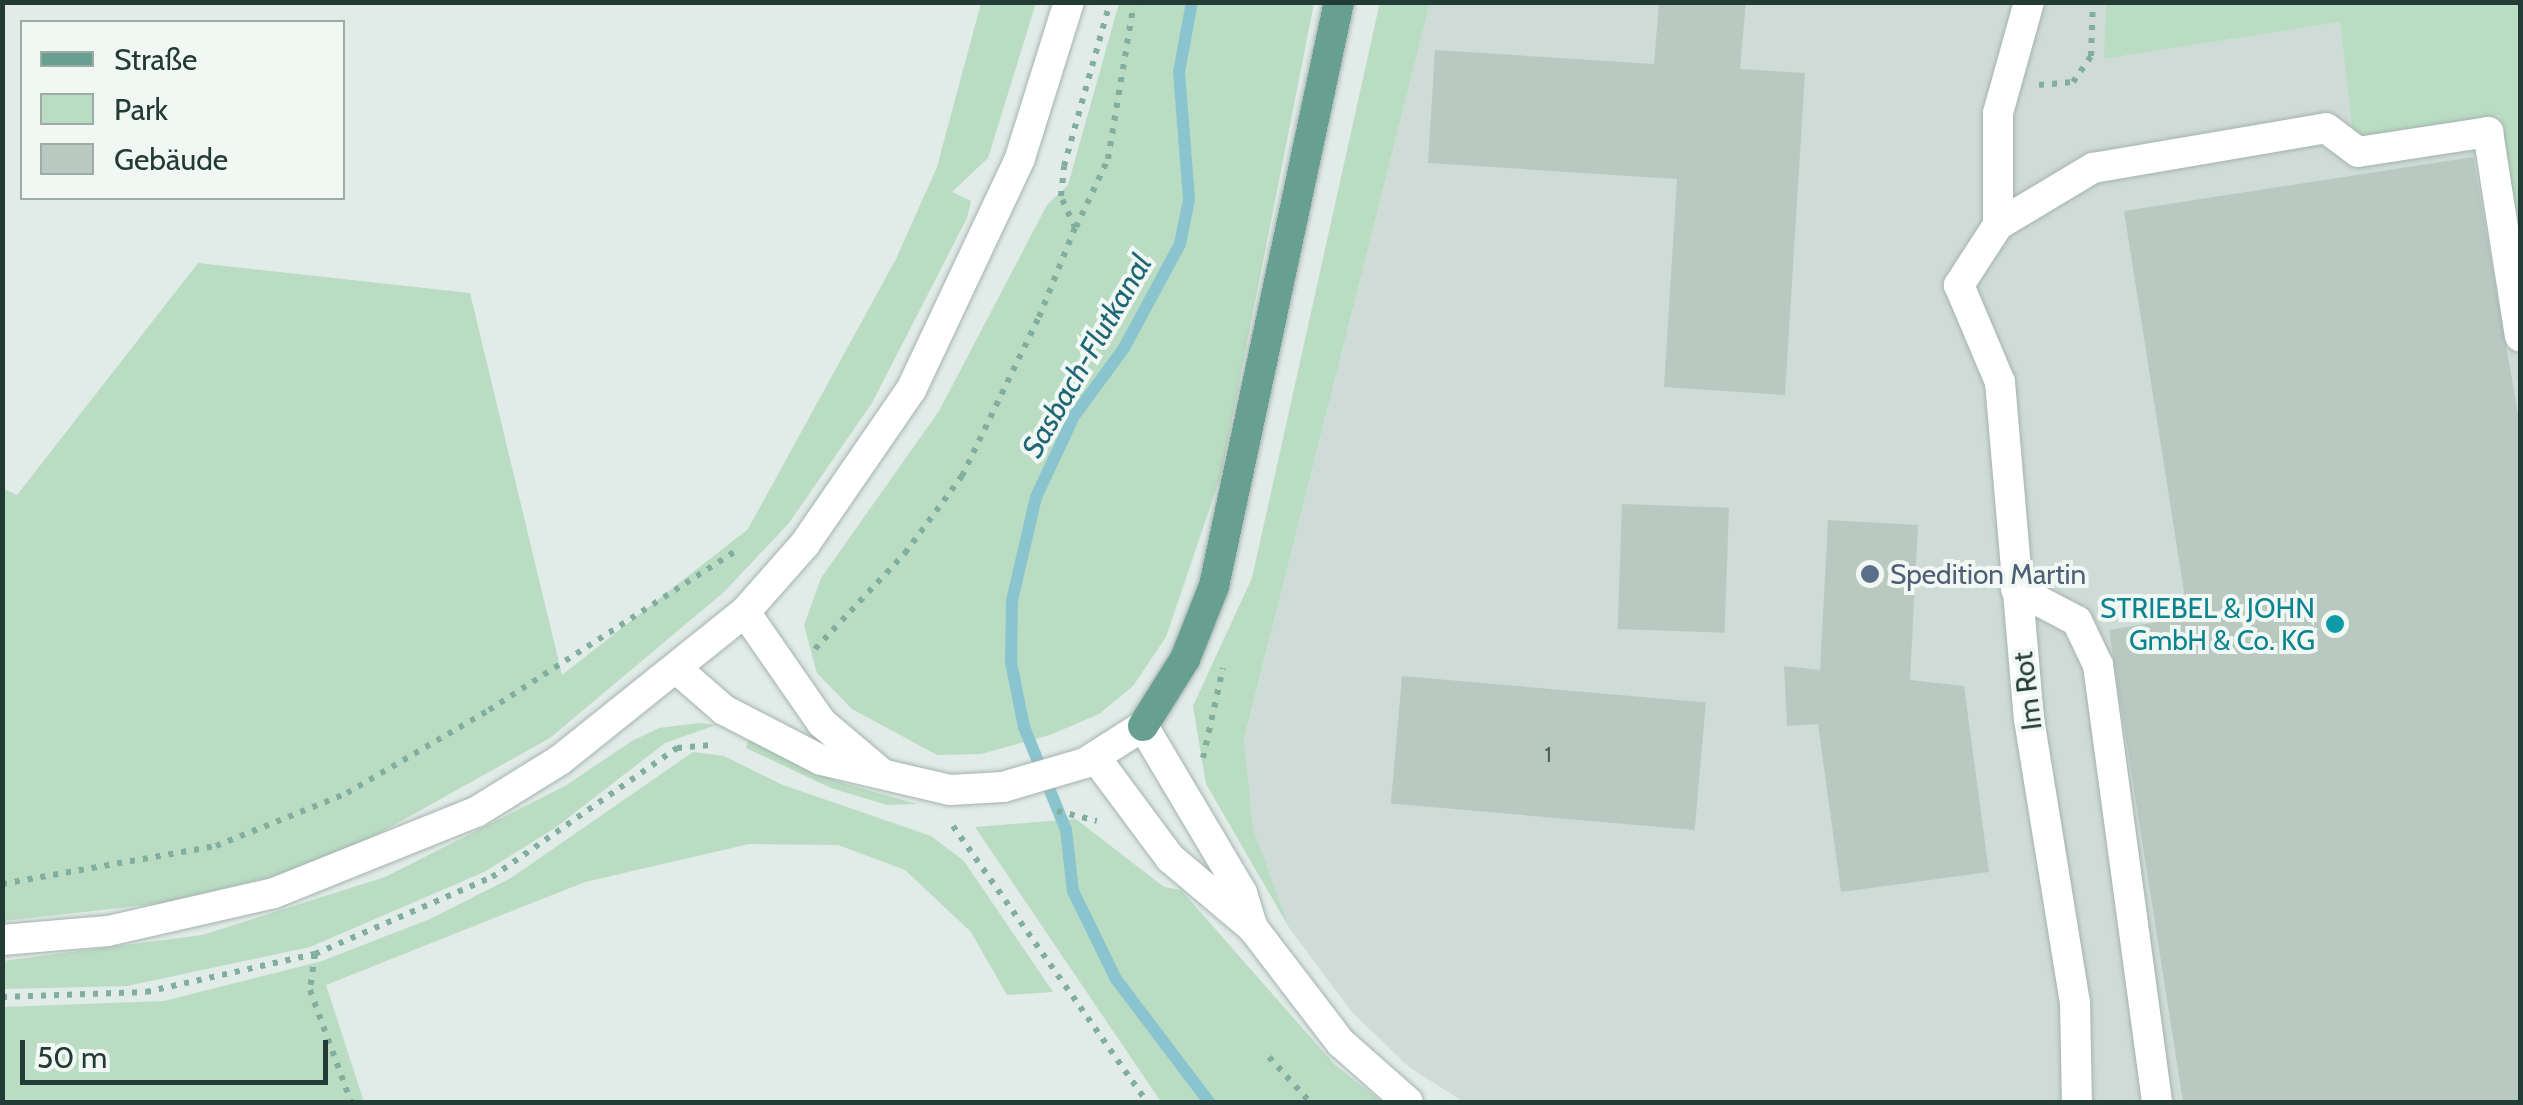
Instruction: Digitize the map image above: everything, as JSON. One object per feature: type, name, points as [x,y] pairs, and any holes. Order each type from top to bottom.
[{"type":"main road","points":[[1143,726],[1185,660],[1214,586],[1339,2]]},
{"type":"street","points":[[2,940],[176,917],[274,893],[375,856],[493,802],[560,760],[678,670],[745,612],[805,544],[911,390],[988,238],[1069,2]]},
{"type":"street","points":[[1998,225],[2003,88],[2029,2]]},
{"type":"street","points":[[1998,225],[2092,168],[2326,128],[2358,152],[2488,132],[2520,337]]},
{"type":"street","name":"Im Rot","points":[[1998,225],[1960,285],[2000,382],[2029,718],[2075,1002],[2078,1102]]},
{"type":"street","points":[[2016,589],[2077,621],[2098,666],[2157,1102]]},
{"type":"street","points":[[745,612],[786,680],[822,724],[890,780]]},
{"type":"street","points":[[678,670],[704,697],[821,760],[890,780],[950,790],[1004,786],[1090,760],[1143,726],[1242,892],[1253,928]]},
{"type":"street","points":[[1090,760],[1170,858],[1253,928],[1341,1043],[1408,1102]]},
{"type":"path","points":[[1076,228],[1061,196],[1064,166],[1110,2]]},
{"type":"path","points":[[786,680],[905,553],[962,476],[1108,159],[1134,2]]},
{"type":"path","points":[[2003,88],[2073,82],[2091,56],[2093,2]]},
{"type":"path","points":[[2,884],[216,846],[347,793],[490,710],[734,552]]},
{"type":"path","points":[[2,997],[146,992],[315,954],[492,877],[678,748],[696,742],[719,747]]},
{"type":"path","points":[[950,790],[951,824],[1147,1102]]},
{"type":"path","points":[[315,954],[310,990],[351,1102]]},
{"type":"path","points":[[1269,1057],[1310,1102]]},
{"type":"shaded area","points":[[1430,3],[2106,3],[2105,59],[2340,22],[2355,143],[2500,115],[2520,248],[2520,1102],[1464,1102],[1409,1067],[1351,1011],[1290,929],[1253,828],[1244,741]]},
{"type":"green space","points":[[1380,2],[1430,3],[1244,740],[1253,828],[1290,929],[1206,784],[1193,706],[1252,578]]},
{"type":"green space","points":[[981,3],[1036,3],[988,158],[952,192],[971,201],[967,218],[872,403],[789,523],[724,592],[550,738],[360,844],[271,877],[164,903],[3,921],[2,488],[17,495],[198,263],[470,293],[562,675],[748,529],[896,259],[937,167]]},
{"type":"green space","points":[[1119,3],[1314,3],[1221,475],[1166,637],[1133,686],[1099,714],[1050,735],[981,754],[937,755],[852,709],[817,673],[804,625],[821,578],[939,411],[1047,205],[1068,185]]},
{"type":"green space","points":[[2106,3],[2520,3],[2520,248],[2500,115],[2354,143],[2340,22],[2104,59]]},
{"type":"green space","points":[[716,725],[665,743],[555,828],[484,872],[310,947],[127,986],[3,989],[3,961],[202,935],[385,877],[565,786],[632,741],[659,728]]},
{"type":"green space","points":[[749,739],[836,781],[917,804],[887,805],[831,788],[746,748]]},
{"type":"green space","points":[[693,752],[724,756],[783,785],[931,836],[964,861],[1053,992],[1007,995],[971,932],[905,870],[838,845],[749,844],[585,882],[326,985],[364,1102],[3,1102],[3,1007],[164,1001],[322,961],[430,919],[511,878]]},
{"type":"green space","points":[[1076,819],[1164,887],[1181,890],[1334,1064],[1382,1102],[1161,1102],[975,827]]},
{"type":"building","points":[[1659,2],[1746,2],[1740,69],[1805,73],[1785,395],[1664,387],[1677,179],[1428,163],[1435,50],[1654,64]]},
{"type":"building","name":"STRIEBEL & JOHN GmbH & Co. KG","points":[[2473,157],[2520,425],[2520,1102],[2183,1102],[2109,630],[2188,617],[2124,211]]},
{"type":"building","points":[[1622,504],[1729,508],[1725,633],[1618,629]]},
{"type":"building","points":[[1828,520],[1918,525],[1910,680],[1964,686],[1989,872],[1841,892],[1818,724],[1787,726],[1784,666],[1820,670]]},
{"type":"building","points":[[1402,676],[1706,703],[1695,830],[1391,804]]},
{"type":"waterway","name":"Sasbach-Flutkanal","points":[[1192,2],[1179,72],[1189,200],[1180,244],[1124,348],[1074,416],[1036,497],[1012,601],[1011,662],[1024,727],[1066,830],[1073,891],[1116,979],[1209,1102]]},
{"type":"place","name":"Spedition Martin","points":[[1870,574]]},
{"type":"place","name":"STRIEBEL & JOHN GmbH & Co. KG","points":[[2335,624]]}]
